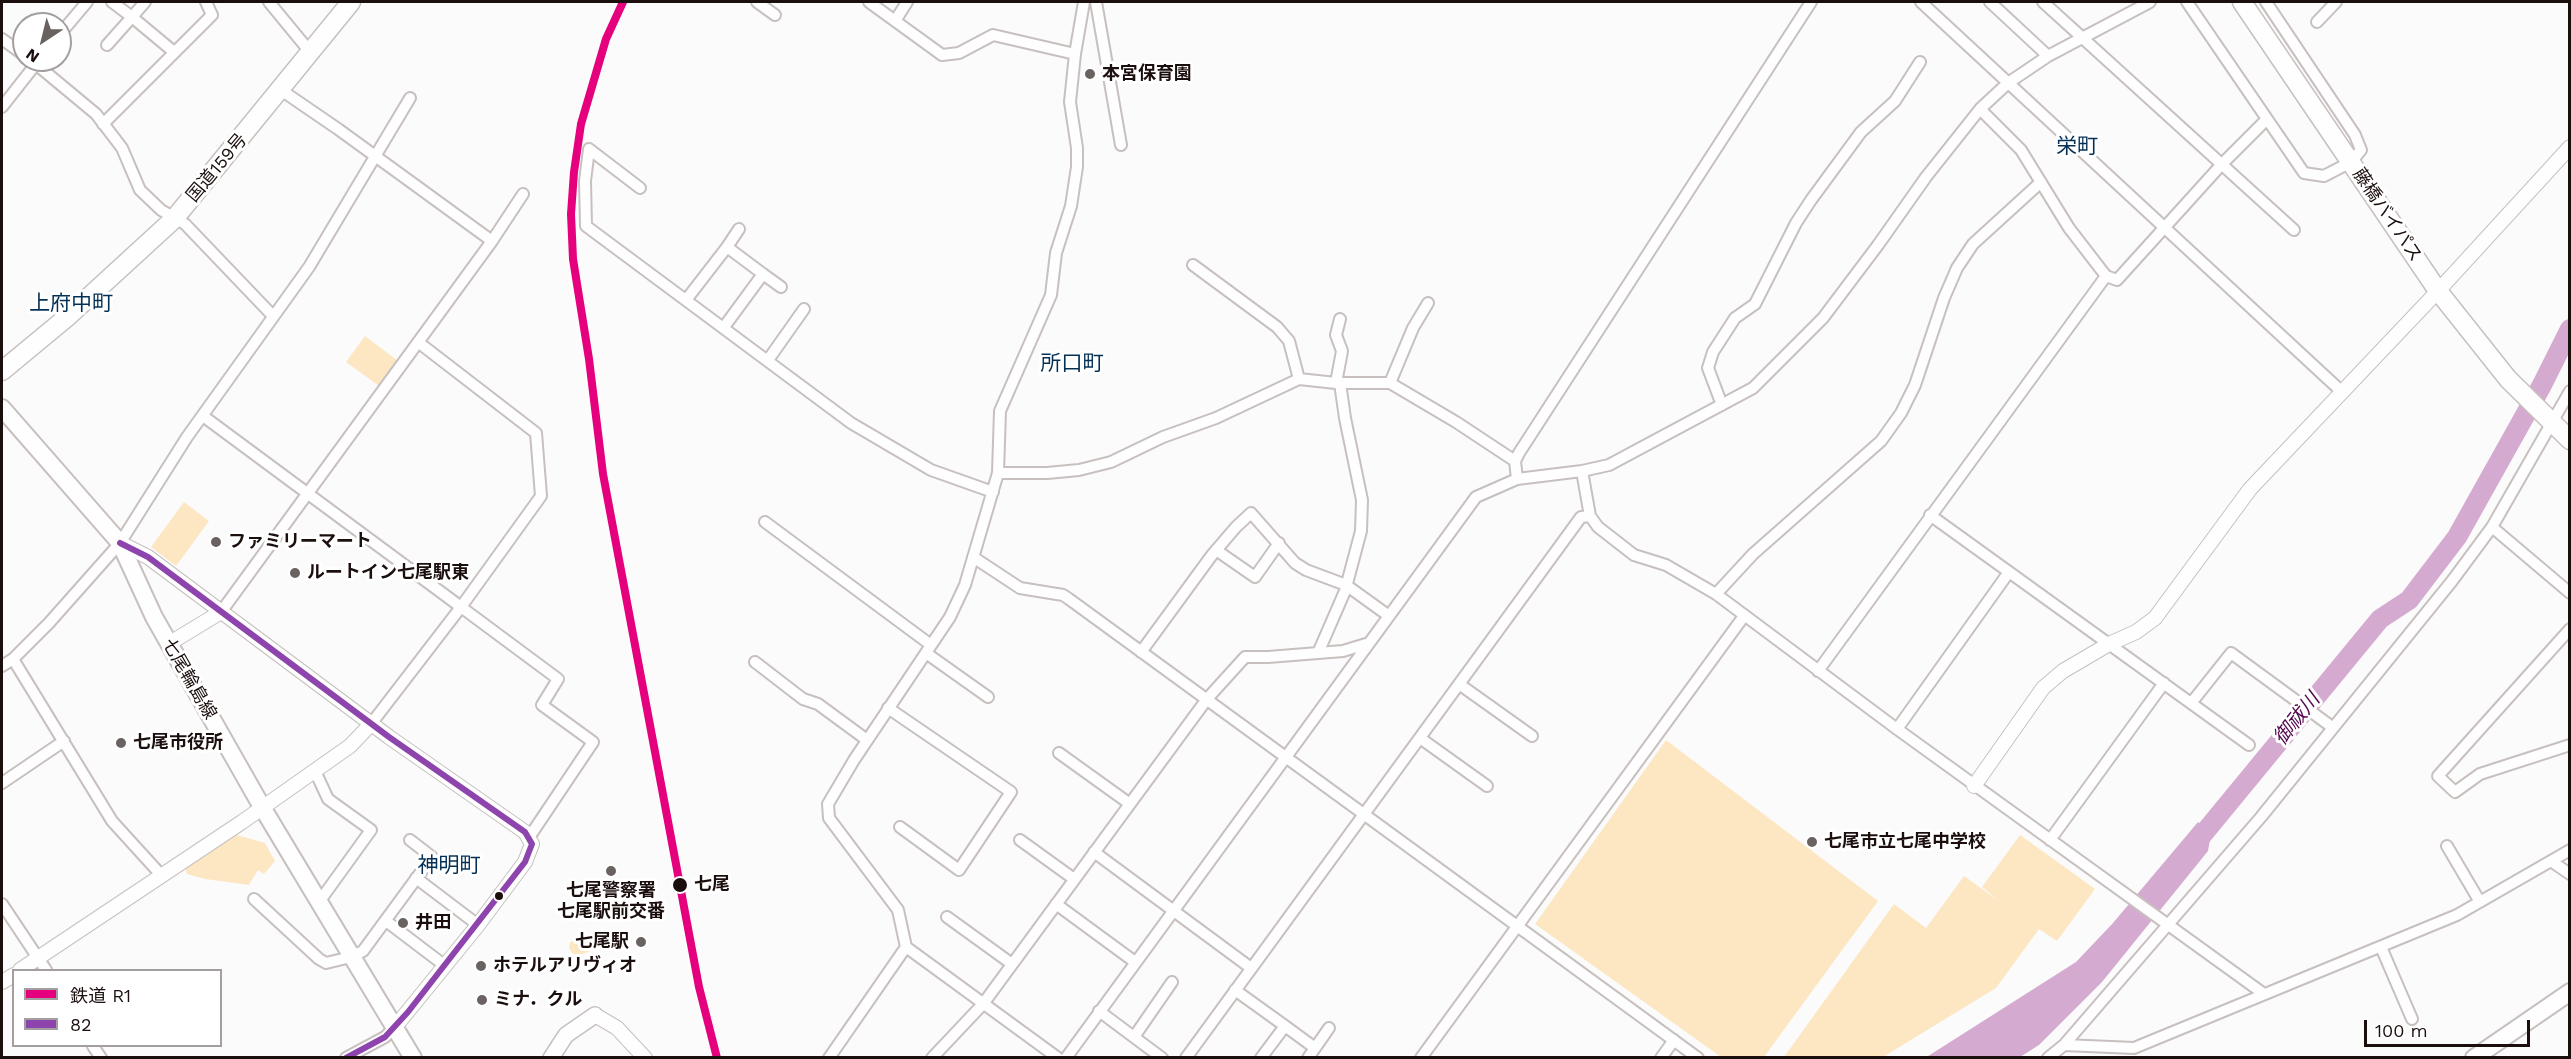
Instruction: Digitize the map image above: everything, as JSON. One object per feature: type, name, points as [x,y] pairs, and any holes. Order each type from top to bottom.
[{"type":"highway","name":"国道159号","points":[[2,371],[66,318],[174,219],[351,2]]},
{"type":"highway","name":"藤橋バイパス","points":[[2242,2],[2438,291],[2508,379],[2549,422],[2570,440]]},
{"type":"main road","name":"七尾輪島線","points":[[2,408],[120,543],[154,617],[262,807],[413,1058]]},
{"type":"main road","points":[[2474,1058],[2570,992]]},
{"type":"main road","points":[[551,1058],[566,1035],[595,1015]]},
{"type":"street","points":[[72,20],[87,2]]},
{"type":"street","points":[[112,2],[174,52]]},
{"type":"street","points":[[107,45],[145,2]]},
{"type":"street","points":[[104,124],[212,15],[206,2]]},
{"type":"street","points":[[269,2],[311,53]]},
{"type":"street","points":[[757,2],[775,15]]},
{"type":"street","points":[[869,2],[942,55],[959,53],[993,35],[1075,54]]},
{"type":"street","points":[[895,21],[907,2]]},
{"type":"street","points":[[1058,1058],[906,947],[898,910],[829,818],[828,804],[833,792],[950,617],[965,585],[998,472],[1000,411],[1051,295],[1056,253],[1071,206],[1077,167],[1077,148],[1070,102],[1084,2]]},
{"type":"street","points":[[1096,2],[1121,145]]},
{"type":"street","points":[[1517,479],[1515,461],[1811,2]]},
{"type":"street","points":[[1921,2],[2341,391]]},
{"type":"street","points":[[1990,2],[2048,56]]},
{"type":"street","points":[[2043,2],[2294,230]]},
{"type":"street","points":[[1066,1058],[1366,644],[1476,497],[1517,479],[1582,471],[1609,465],[1753,388],[1822,318],[1926,177],[1980,109],[2008,83],[2048,56],[2150,2]]},
{"type":"street","points":[[2187,2],[2304,173],[2324,176],[2351,162],[2361,150],[2355,135],[2266,2]]},
{"type":"street","points":[[2317,22],[2336,2]]},
{"type":"street","points":[[1722,405],[1708,368],[1713,352],[1736,318],[1755,304],[1796,223],[1811,200],[1861,132],[1895,101],[1920,62]]},
{"type":"street","points":[[2,107],[27,72]]},
{"type":"street","points":[[48,72],[96,114],[104,124],[122,148],[140,190],[174,219],[185,224],[273,316]]},
{"type":"street","points":[[281,90],[375,155],[492,241]]},
{"type":"street","points":[[2,666],[13,659],[50,623],[120,543],[187,437],[309,267],[410,98]]},
{"type":"street","points":[[1980,109],[2020,150],[2069,228],[2106,276],[2117,280],[2222,164],[2266,120]]},
{"type":"street","points":[[1974,786],[2043,687],[2063,671],[2109,644],[2136,632],[2155,618],[2250,489],[2438,291],[2570,147]]},
{"type":"street","points":[[640,188],[590,149],[585,181],[585,226],[851,423],[931,470],[993,492]]},
{"type":"street","points":[[1716,594],[1753,554],[1881,441],[1915,385],[1944,298],[1957,268],[1973,244],[2041,182]]},
{"type":"street","points":[[170,644],[220,612],[492,241],[523,194]]},
{"type":"street","points":[[687,300],[739,229]]},
{"type":"street","points":[[726,247],[781,287]]},
{"type":"street","points":[[1193,265],[1277,327],[1289,341],[1299,379]]},
{"type":"street","points":[[724,327],[763,274]]},
{"type":"street","points":[[1818,671],[1930,514],[2106,276]]},
{"type":"street","points":[[1389,383],[1413,328],[1428,303]]},
{"type":"street","points":[[768,360],[804,309]]},
{"type":"street","points":[[1318,653],[1346,585],[1361,531],[1362,500],[1338,383],[1342,351],[1336,335],[1340,320]]},
{"type":"street","points":[[24,969],[42,965],[162,876],[350,746],[371,724],[541,496],[536,433],[418,342]]},
{"type":"street","points":[[998,472],[1047,473],[1079,470],[1111,462],[1163,437],[1216,418],[1299,379],[1338,383],[1389,383],[1438,411],[1515,461]]},
{"type":"street","points":[[2048,1058],[2061,1047],[2166,921],[2261,818],[2332,727],[2452,581],[2492,527],[2549,422],[2570,391]]},
{"type":"street","points":[[203,417],[558,679],[542,705],[593,742],[532,833],[525,832]]},
{"type":"street","points":[[1582,471],[1590,516],[1598,527],[1634,555],[1666,565],[1716,594],[1974,786],[2166,921],[2265,994]]},
{"type":"street","points":[[1141,652],[1216,550],[1251,513],[1295,563],[1306,570],[1346,585],[1389,616]]},
{"type":"street","points":[[1930,514],[2249,745]]},
{"type":"street","points":[[1186,1058],[1581,517],[1590,516]]},
{"type":"street","points":[[765,522],[988,697]]},
{"type":"street","points":[[2492,527],[2570,593]]},
{"type":"street","points":[[120,543],[148,557],[371,724],[525,832],[532,844],[525,862],[478,925],[395,1027],[385,1037],[346,1058]]},
{"type":"street","points":[[1216,550],[1255,578],[1279,543]]},
{"type":"street","points":[[973,557],[1020,588],[1063,595],[1698,1058]]},
{"type":"street","points":[[1897,729],[2009,572]]},
{"type":"street","points":[[1421,1058],[1744,616]]},
{"type":"street","points":[[2570,629],[2438,776],[2455,792],[2480,774],[2570,745]]},
{"type":"street","points":[[932,1058],[983,1004],[1207,699],[1245,657],[1342,651],[1366,644]]},
{"type":"street","points":[[2192,702],[2231,653],[2332,727]]},
{"type":"street","points":[[13,659],[112,821],[162,876]]},
{"type":"street","points":[[755,662],[803,699],[818,704],[867,740]]},
{"type":"street","points":[[2050,840],[2164,682]]},
{"type":"street","points":[[1459,684],[1532,736]]},
{"type":"street","points":[[888,708],[1011,792],[958,870],[900,827]]},
{"type":"street","points":[[1420,738],[1488,786]]},
{"type":"street","points":[[2,783],[64,741]]},
{"type":"street","points":[[1059,753],[1130,804]]},
{"type":"street","points":[[315,771],[328,799],[371,830],[319,902]]},
{"type":"street","points":[[254,899],[319,959],[326,963],[351,957],[363,951],[432,857],[410,840]]},
{"type":"street","points":[[1020,840],[1074,879]]},
{"type":"street","points":[[2447,846],[2480,902]]},
{"type":"street","points":[[2061,1047],[2134,1048],[2457,915],[2570,850]]},
{"type":"street","points":[[1094,852],[1251,968]]},
{"type":"street","points":[[2551,861],[2570,874]]},
{"type":"street","points":[[416,878],[478,925]]},
{"type":"street","points":[[2,904],[42,965]]},
{"type":"street","points":[[1056,904],[1135,962]]},
{"type":"street","points":[[947,917],[1012,964]]},
{"type":"street","points":[[386,921],[444,965]]},
{"type":"street","points":[[829,1058],[906,947]]},
{"type":"street","points":[[2381,947],[2412,1019]]},
{"type":"street","points":[[1134,1037],[1172,982]]},
{"type":"street","points":[[1235,990],[1285,1026],[1311,1053],[1329,1028]]},
{"type":"street","points":[[1099,1011],[1162,1058]]},
{"type":"street","points":[[595,1015],[617,1028],[645,1058]]},
{"type":"street","points":[[1261,1058],[1285,1026]]},
{"type":"street","points":[[1661,1058],[1674,1040]]},
{"type":"shaded area","points":[[365,336],[398,361],[379,386],[346,362]]},
{"type":"shaded area","points":[[184,502],[209,521],[176,566],[151,547]]},
{"type":"shaded area","points":[[1666,740],[1878,901],[1764,1057],[1721,1057],[1535,924]]},
{"type":"shaded area","points":[[2198,822],[2211,833],[2208,851],[2102,982],[2039,1045],[2020,1057],[1925,1058],[2076,962],[2113,923]]},
{"type":"shaded area","points":[[237,835],[265,843],[275,861],[264,874],[258,870],[249,885],[187,874],[185,867]]},
{"type":"shaded area","points":[[2020,835],[2095,889],[2057,941],[2039,929],[1996,988],[1883,1057],[1784,1057],[1894,904],[1926,928],[1964,876],[1999,901],[1982,887]]},
{"type":"shaded area","points":[[588,937],[595,939],[596,942],[590,951],[578,956],[572,953],[569,948],[570,942]]},
{"type":"waterway","name":"御祓川","points":[[2190,850],[2380,619],[2409,600],[2457,537],[2542,385],[2570,329]]},
{"type":"railway","points":[[675,863],[699,987],[717,1058]]},
{"type":"rail line","name":"R1","points":[[623,2],[606,39],[581,124],[571,214],[573,259],[589,359],[603,474],[699,987],[717,1058]]},
{"type":"transit line","name":"82","points":[[120,543],[148,557],[389,737],[525,832],[532,844],[525,862],[408,1012],[385,1037],[346,1058]]},
{"type":"place","name":"本宮保育園","points":[[1090,74]]},
{"type":"place","name":"ファミリーマート","points":[[216,542]]},
{"type":"place","name":"ルートイン七尾駅東","points":[[295,573]]},
{"type":"place","name":"七尾市役所","points":[[121,743]]},
{"type":"place","name":"七尾市立七尾中学校","points":[[1812,842]]},
{"type":"place","name":"七尾警察署 七尾駅前交番","points":[[611,871]]},
{"type":"place","name":"七尾","points":[[680,885]]},
{"type":"place","name":"井田","points":[[403,923]]},
{"type":"place","name":"七尾駅","points":[[641,942]]},
{"type":"place","name":"ホテルアリヴィオ","points":[[481,966]]},
{"type":"place","name":"ミナ．クル","points":[[482,1000]]},
{"type":"district","name":"栄町","points":[[2077,147]]},
{"type":"district","name":"上府中町","points":[[71,304]]},
{"type":"district","name":"所口町","points":[[1072,364]]},
{"type":"district","name":"神明町","points":[[449,866]]}]
